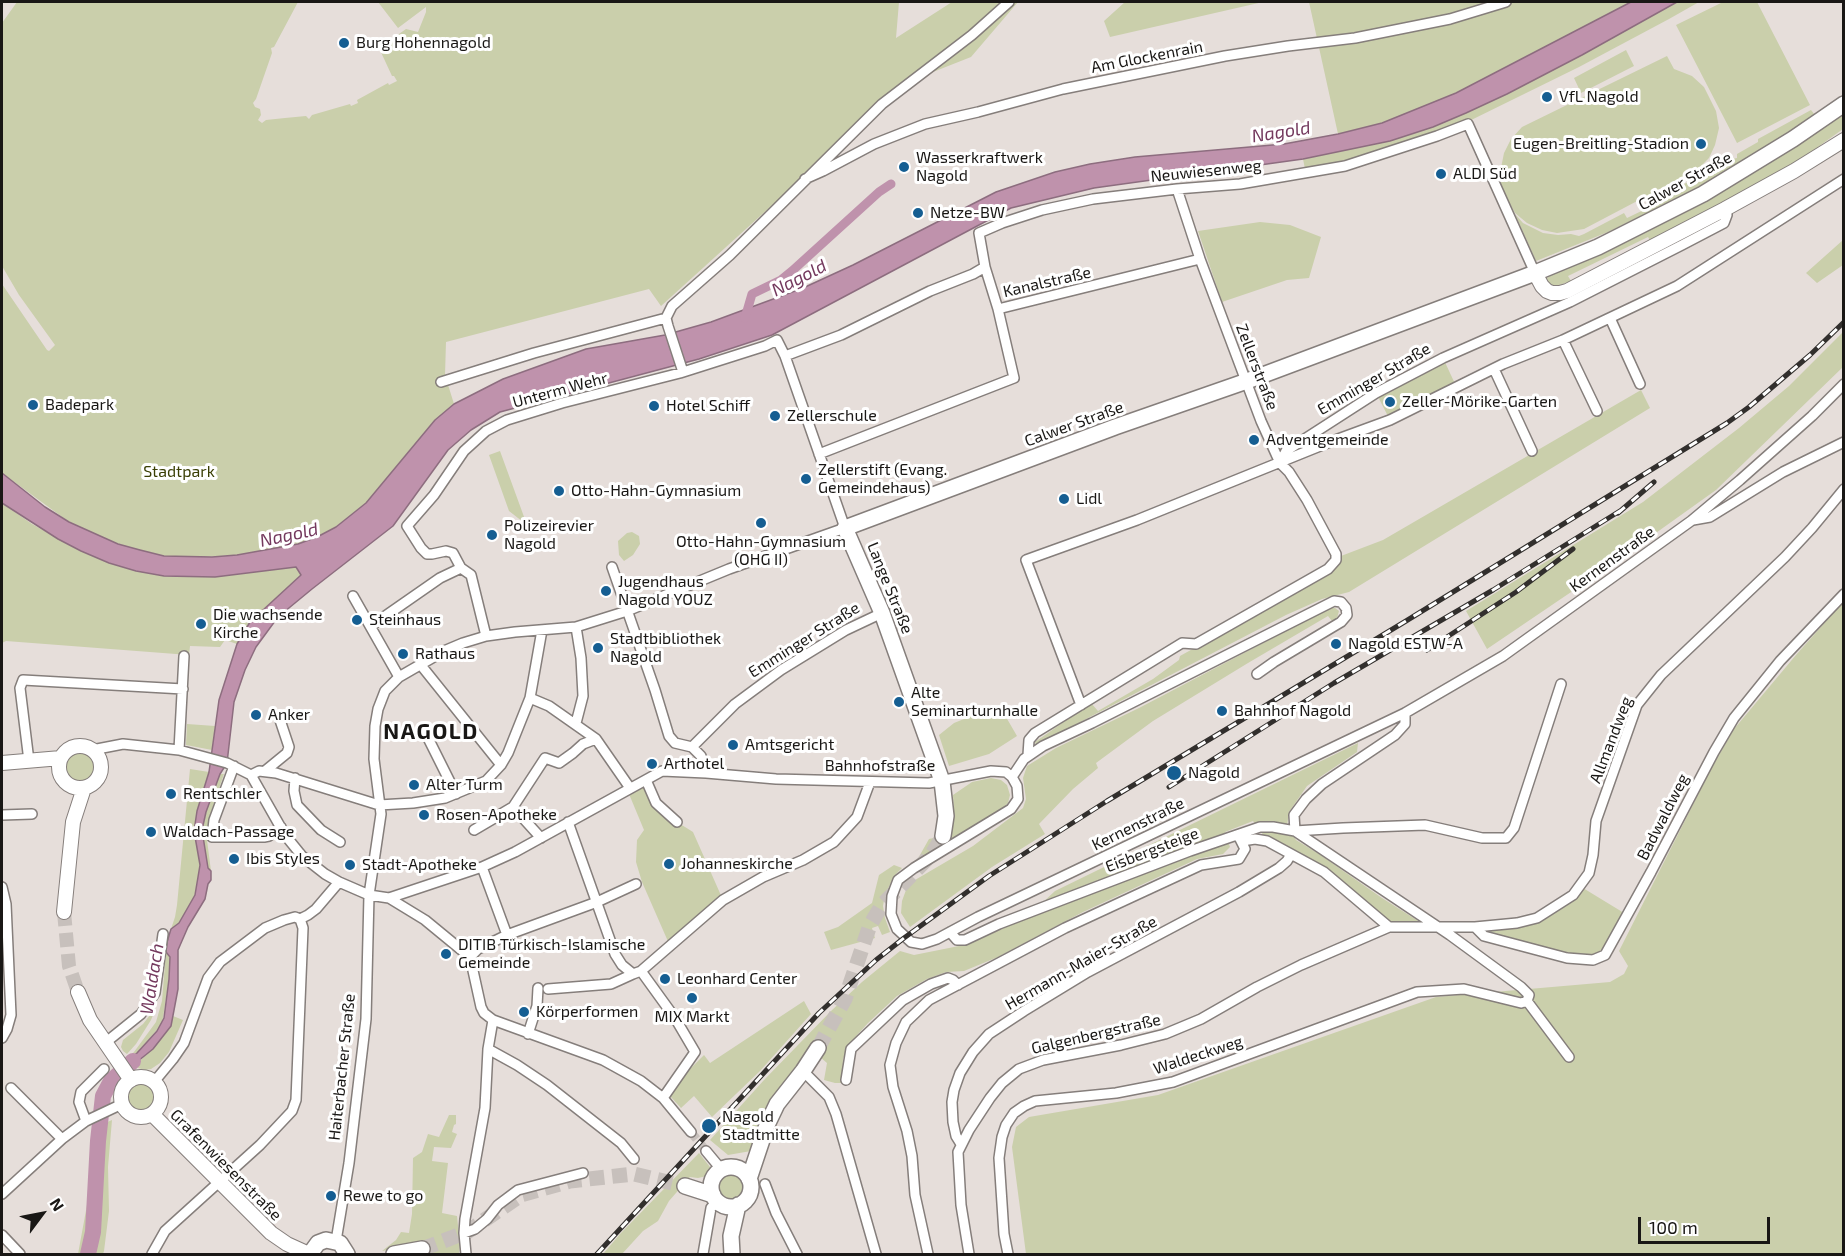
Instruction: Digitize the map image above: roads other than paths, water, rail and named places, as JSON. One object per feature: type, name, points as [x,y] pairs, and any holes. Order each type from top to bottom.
[{"type":"main road","name":"Calwer Straße","points":[[845,528],[1115,427],[1247,381],[1535,273],[1598,247],[1703,194],[1793,139],[1844,104]]},
{"type":"main road","name":"Lange Straße","points":[[845,528],[882,613],[942,781],[946,816],[943,836]]},
{"type":"main road","points":[[744,1174],[759,1149],[777,1104],[818,1048]]},
{"type":"main road","points":[[727,1167],[744,1174],[750,1192],[747,1198],[723,1202],[685,1186],[717,1174],[727,1167]]},
{"type":"main road","points":[[717,1174],[711,1184],[723,1202],[731,1236],[732,1254]]},
{"type":"main road","points":[[310,1254],[314,1246],[322,1241],[336,1241],[343,1246],[347,1254]]},
{"type":"main road","points":[[394,1254],[422,1249]]},
{"type":"street","points":[[682,369],[667,322],[672,306],[730,255],[882,104],[1009,2]]},
{"type":"street","name":"Am Glockenrain","points":[[806,179],[874,144],[934,122],[1063,89],[1225,56],[1355,38],[1450,19],[1506,2]]},
{"type":"street","name":"Neuwiesenweg","points":[[998,309],[985,267],[979,233],[1002,223],[1042,210],[1092,199],[1240,184],[1345,166],[1468,124],[1535,273]]},
{"type":"street","name":"Emminger Straße","points":[[1535,273],[1546,291],[1560,294],[1725,209],[1844,140]]},
{"type":"street","points":[[1280,463],[1390,420],[1494,369],[1563,340],[1677,286],[1844,179]]},
{"type":"street","name":"Zellerstraße","points":[[1081,705],[1182,644],[1196,644],[1328,569],[1336,561],[1336,554],[1307,500],[1289,472],[1280,463],[1261,421],[1200,259],[1177,189]]},
{"type":"street","name":"Emminger Straße","points":[[1081,705],[1026,560],[1137,520],[1280,463],[1286,451],[1376,393],[1443,358],[1570,302],[1724,223],[1727,215],[1725,209]]},
{"type":"street","name":"Kanalstraße","points":[[819,454],[1014,378],[998,309],[1200,259]]},
{"type":"street","points":[[785,356],[841,335],[985,267]]},
{"type":"street","points":[[1610,318],[1640,384]]},
{"type":"street","points":[[441,382],[534,353],[667,322]]},
{"type":"street","name":"Unterm Wehr","points":[[461,568],[453,553],[446,550],[427,554],[407,526],[434,495],[464,451],[486,431],[507,420],[765,346],[777,340],[785,356]]},
{"type":"street","points":[[1563,340],[1597,411]]},
{"type":"street","name":"Lange Straße","points":[[785,356],[845,528]]},
{"type":"street","points":[[1494,369],[1532,451]]},
{"type":"street","points":[[1691,521],[1812,416],[1844,384]]},
{"type":"street","name":"Kernenstraße","points":[[950,932],[1406,713],[1503,656],[1691,521],[1710,517],[1783,472],[1844,442]]},
{"type":"street","name":"Allmandweg","points":[[1435,927],[1475,927],[1517,923],[1537,918],[1573,895],[1589,873],[1596,821],[1637,705],[1661,675],[1816,525],[1844,489]]},
{"type":"street","name":"Calwer Straße","points":[[399,677],[463,643],[486,636],[576,627],[627,611],[729,569],[845,528]]},
{"type":"street","points":[[612,567],[669,736],[675,742],[692,747],[702,756],[706,773]]},
{"type":"street","points":[[371,626],[440,578],[461,568],[471,575],[486,636]]},
{"type":"street","name":"Badwaldweg","points":[[1475,927],[1484,936],[1567,958],[1593,960],[1605,955],[1734,718],[1780,662],[1844,594]]},
{"type":"street","points":[[353,596],[399,677]]},
{"type":"street","points":[[950,932],[922,944],[906,939],[897,929],[891,914],[892,896],[898,880],[1011,809],[1018,799],[1017,786],[1012,777],[1028,755],[1334,601],[1341,602],[1346,608],[1347,615],[1341,622],[1257,674]]},
{"type":"street","name":"Emminger Straße","points":[[692,747],[735,704],[781,670],[846,630],[882,613]]},
{"type":"street","points":[[576,627],[581,658],[583,696],[578,724]]},
{"type":"street","points":[[251,775],[265,771],[295,778],[379,805],[445,798],[486,781],[501,765],[508,753],[530,698],[542,630]]},
{"type":"street","points":[[178,750],[184,656]]},
{"type":"street","points":[[420,664],[501,765]]},
{"type":"street","name":"Haiterbacher Straße","points":[[336,1241],[349,1163],[366,1019],[369,895],[381,814],[374,759],[375,726],[378,709],[386,691],[399,677]]},
{"type":"street","points":[[29,761],[20,688],[23,680],[183,689]]},
{"type":"street","points":[[1295,831],[1425,825],[1482,838],[1506,838],[1514,828],[1561,684]]},
{"type":"street","points":[[530,698],[549,706],[578,724],[596,739],[630,788]]},
{"type":"street","points":[[1028,755],[1027,746],[1035,733],[1081,705]]},
{"type":"street","name":"Kernenstraße","points":[[1295,831],[1294,815],[1306,799],[1322,784],[1395,735],[1405,724],[1406,713]]},
{"type":"street","points":[[265,771],[287,753],[289,747],[279,717]]},
{"type":"street","points":[[425,732],[456,794]]},
{"type":"street","points":[[474,830],[513,807],[545,758],[559,762],[583,744],[596,739]]},
{"type":"street","points":[[96,755],[109,747],[123,744],[178,750],[230,764],[251,775],[281,827],[302,856],[339,882],[369,895],[389,898],[425,920],[470,957],[484,1013],[493,1020],[528,1034],[603,1060],[641,1081],[663,1098],[691,1131]]},
{"type":"street","points":[[82,746],[96,755],[100,772],[93,783],[77,787],[60,776],[60,763],[65,752],[82,746]]},
{"type":"street","points":[[2,763],[29,761],[60,763]]},
{"type":"street","points":[[230,764],[212,837],[264,837],[281,827]]},
{"type":"street","name":"Bahnhofstraße","points":[[389,898],[482,867],[516,852],[662,771],[776,779],[928,783],[991,771],[1006,772],[1012,777]]},
{"type":"street","points":[[295,778],[294,791],[297,805],[321,830],[340,842]]},
{"type":"street","points":[[646,780],[656,803],[677,822]]},
{"type":"street","points":[[549,989],[611,984],[637,972],[723,900],[763,877],[803,861],[834,842],[857,817],[870,782]]},
{"type":"street","points":[[64,912],[77,787]]},
{"type":"street","points":[[513,807],[541,838]]},
{"type":"street","points":[[2,815],[32,814]]},
{"type":"street","points":[[568,822],[615,954],[622,965],[637,972],[675,1018],[695,1053],[663,1098]]},
{"type":"street","name":"Eisbergsteige","points":[[950,932],[957,940],[965,940],[999,924],[1190,851],[1240,838],[1260,827],[1295,831],[1450,935],[1521,987],[1528,995],[1527,1001],[1569,1057]]},
{"type":"street","points":[[928,1254],[915,1196],[912,1156],[907,1131],[893,1087],[890,1065],[896,1043],[906,1022],[929,1000],[1065,928],[1201,865],[1239,859],[1245,849],[1240,838]]},
{"type":"street","name":"Eisbergsteige","points":[[1240,838],[1267,841],[1324,872],[1389,927]]},
{"type":"street","name":"Hermann-Maier-Straße","points":[[961,1144],[956,1136],[953,1122],[954,1090],[968,1059],[989,1034],[1092,970],[1280,868],[1292,854]]},
{"type":"street","points":[[482,867],[507,935]]},
{"type":"street","points":[[300,919],[316,909],[339,882]]},
{"type":"street","points":[[470,957],[478,949],[507,935],[597,902],[636,884]]},
{"type":"street","points":[[2,887],[11,1015],[2,1038]]},
{"type":"street","points":[[154,1082],[184,1043],[208,978],[220,962],[265,928],[295,917],[300,919]]},
{"type":"street","points":[[152,1254],[165,1231],[260,1145],[292,1111],[296,1100],[303,928],[300,919]]},
{"type":"street","name":"Galgenbergstraße","points":[[969,1254],[961,1205],[958,1152],[990,1098],[1002,1083],[1019,1069],[1043,1060],[1165,1034],[1201,1019],[1301,965],[1389,927],[1435,927]]},
{"type":"street","points":[[105,1043],[141,1014],[155,993],[163,934]]},
{"type":"street","points":[[846,1080],[851,1049],[903,1000],[931,984],[948,978],[958,985]]},
{"type":"street","points":[[528,1034],[537,1006],[538,988]]},
{"type":"street","name":"Waldeckweg","points":[[1008,1254],[1004,1234],[999,1158],[1006,1125],[1014,1113],[1024,1106],[1035,1101],[1116,1093],[1173,1082],[1417,992],[1464,989],[1521,1003],[1527,1001]]},
{"type":"street","points":[[78,992],[90,1020],[129,1078]]},
{"type":"street","points":[[465,1254],[465,1219],[485,1108],[488,1049],[493,1020]]},
{"type":"street","points":[[488,1049],[547,1085],[621,1143],[634,1160]]},
{"type":"street","points":[[88,1120],[79,1102],[81,1092],[104,1070]]},
{"type":"street","points":[[803,1071],[829,1097],[836,1114],[876,1254]]},
{"type":"street","points":[[116,1107],[138,1117],[146,1117],[157,1110],[161,1098],[158,1086],[143,1077],[129,1078]]},
{"type":"street","points":[[2,1194],[62,1139],[88,1120],[116,1107],[129,1078]]},
{"type":"street","points":[[11,1088],[62,1139]]},
{"type":"street","name":"Grafenwiesenstraße","points":[[152,1114],[258,1221],[289,1249],[310,1254]]},
{"type":"street","points":[[706,1151],[717,1174]]},
{"type":"street","points":[[464,1233],[475,1229],[498,1205],[518,1190],[583,1173]]},
{"type":"street","points":[[765,1184],[776,1213],[797,1254]]},
{"type":"street","points":[[703,1254],[711,1208],[723,1202]]},
{"type":"street","points":[[2,1235],[20,1254]]},
{"type":"waterway","points":[[745,318],[752,294],[781,280],[879,192],[891,184]]},
{"type":"waterway","name":"Waldach","points":[[88,1254],[93,1232],[103,1096],[111,1081],[133,1061]]},
{"type":"tunnel","points":[[818,1048],[845,999],[870,925],[882,905],[932,854],[943,836]]},
{"type":"tunnel","points":[[64,912],[69,966],[78,992]]},
{"type":"tunnel","points":[[691,1132],[706,1151]]},
{"type":"tunnel","points":[[422,1249],[467,1232],[521,1195],[570,1181],[634,1174],[685,1186]]},
{"type":"railway","points":[[597,1254],[819,1013],[876,960],[904,938],[989,876],[1107,801],[1406,621],[1727,423],[1810,355],[1844,322]]},
{"type":"railway","points":[[1618,513],[1654,482]]},
{"type":"railway","points":[[1169,787],[1334,683],[1493,590],[1623,509]]},
{"type":"railway","points":[[1427,650],[1516,592],[1573,549]]},
{"type":"place","name":"Burg Hohennagold","points":[[344,43]]},
{"type":"place","name":"VfL Nagold","points":[[1547,97]]},
{"type":"place","name":"Eugen-Breitling-Stadion","points":[[1701,144]]},
{"type":"place","name":"Wasserkraftwerk Nagold","points":[[904,167]]},
{"type":"place","name":"ALDI Süd","points":[[1441,174]]},
{"type":"place","name":"Netze-BW","points":[[918,213]]},
{"type":"place","name":"Zeller-Mörike-Garten","points":[[1390,402]]},
{"type":"place","name":"Badepark","points":[[33,405]]},
{"type":"place","name":"Hotel Schiff","points":[[654,406]]},
{"type":"place","name":"Zellerschule","points":[[775,416]]},
{"type":"place","name":"Adventgemeinde","points":[[1254,440]]},
{"type":"place","name":"Zellerstift (Evang. Gemeindehaus)","points":[[806,479]]},
{"type":"place","name":"Otto-Hahn-Gymnasium","points":[[559,491]]},
{"type":"place","name":"Lidl","points":[[1064,499]]},
{"type":"place","name":"Otto-Hahn-Gymnasium (OHG II)","points":[[761,523]]},
{"type":"place","name":"Polizeirevier Nagold","points":[[492,535]]},
{"type":"place","name":"Jugendhaus Nagold YOUZ","points":[[606,591]]},
{"type":"place","name":"Steinhaus","points":[[357,620]]},
{"type":"place","name":"Die wachsende Kirche","points":[[201,624]]},
{"type":"place","name":"Nagold ESTW-A","points":[[1336,644]]},
{"type":"place","name":"Stadtbibliothek Nagold","points":[[598,648]]},
{"type":"place","name":"Rathaus","points":[[403,654]]},
{"type":"place","name":"Alte Seminarturnhalle","points":[[899,702]]},
{"type":"place","name":"Bahnhof Nagold","points":[[1222,711]]},
{"type":"place","name":"Anker","points":[[256,715]]},
{"type":"place","name":"Amtsgericht","points":[[733,745]]},
{"type":"place","name":"Arthotel","points":[[652,764]]},
{"type":"place","name":"Nagold","points":[[1174,773]]},
{"type":"place","name":"Alter Turm","points":[[414,785]]},
{"type":"place","name":"Rentschler","points":[[171,794]]},
{"type":"place","name":"Rosen-Apotheke","points":[[424,815]]},
{"type":"place","name":"Waldach-Passage","points":[[151,832]]},
{"type":"place","name":"Ibis Styles","points":[[234,859]]},
{"type":"place","name":"Johanneskirche","points":[[669,864]]},
{"type":"place","name":"Stadt-Apotheke","points":[[350,865]]},
{"type":"place","name":"DITIB Türkisch-Islamische Gemeinde","points":[[446,954]]},
{"type":"place","name":"Leonhard Center","points":[[665,979]]},
{"type":"place","name":"MIX Markt","points":[[692,998]]},
{"type":"place","name":"Körperformen","points":[[524,1012]]},
{"type":"place","name":"Nagold Stadtmitte","points":[[709,1126]]},
{"type":"place","name":"Rewe to go","points":[[331,1196]]},
{"type":"district","name":"NAGOLD","points":[[431,732]]},
{"type":"park label","name":"Stadtpark","points":[[179,472]]}]
